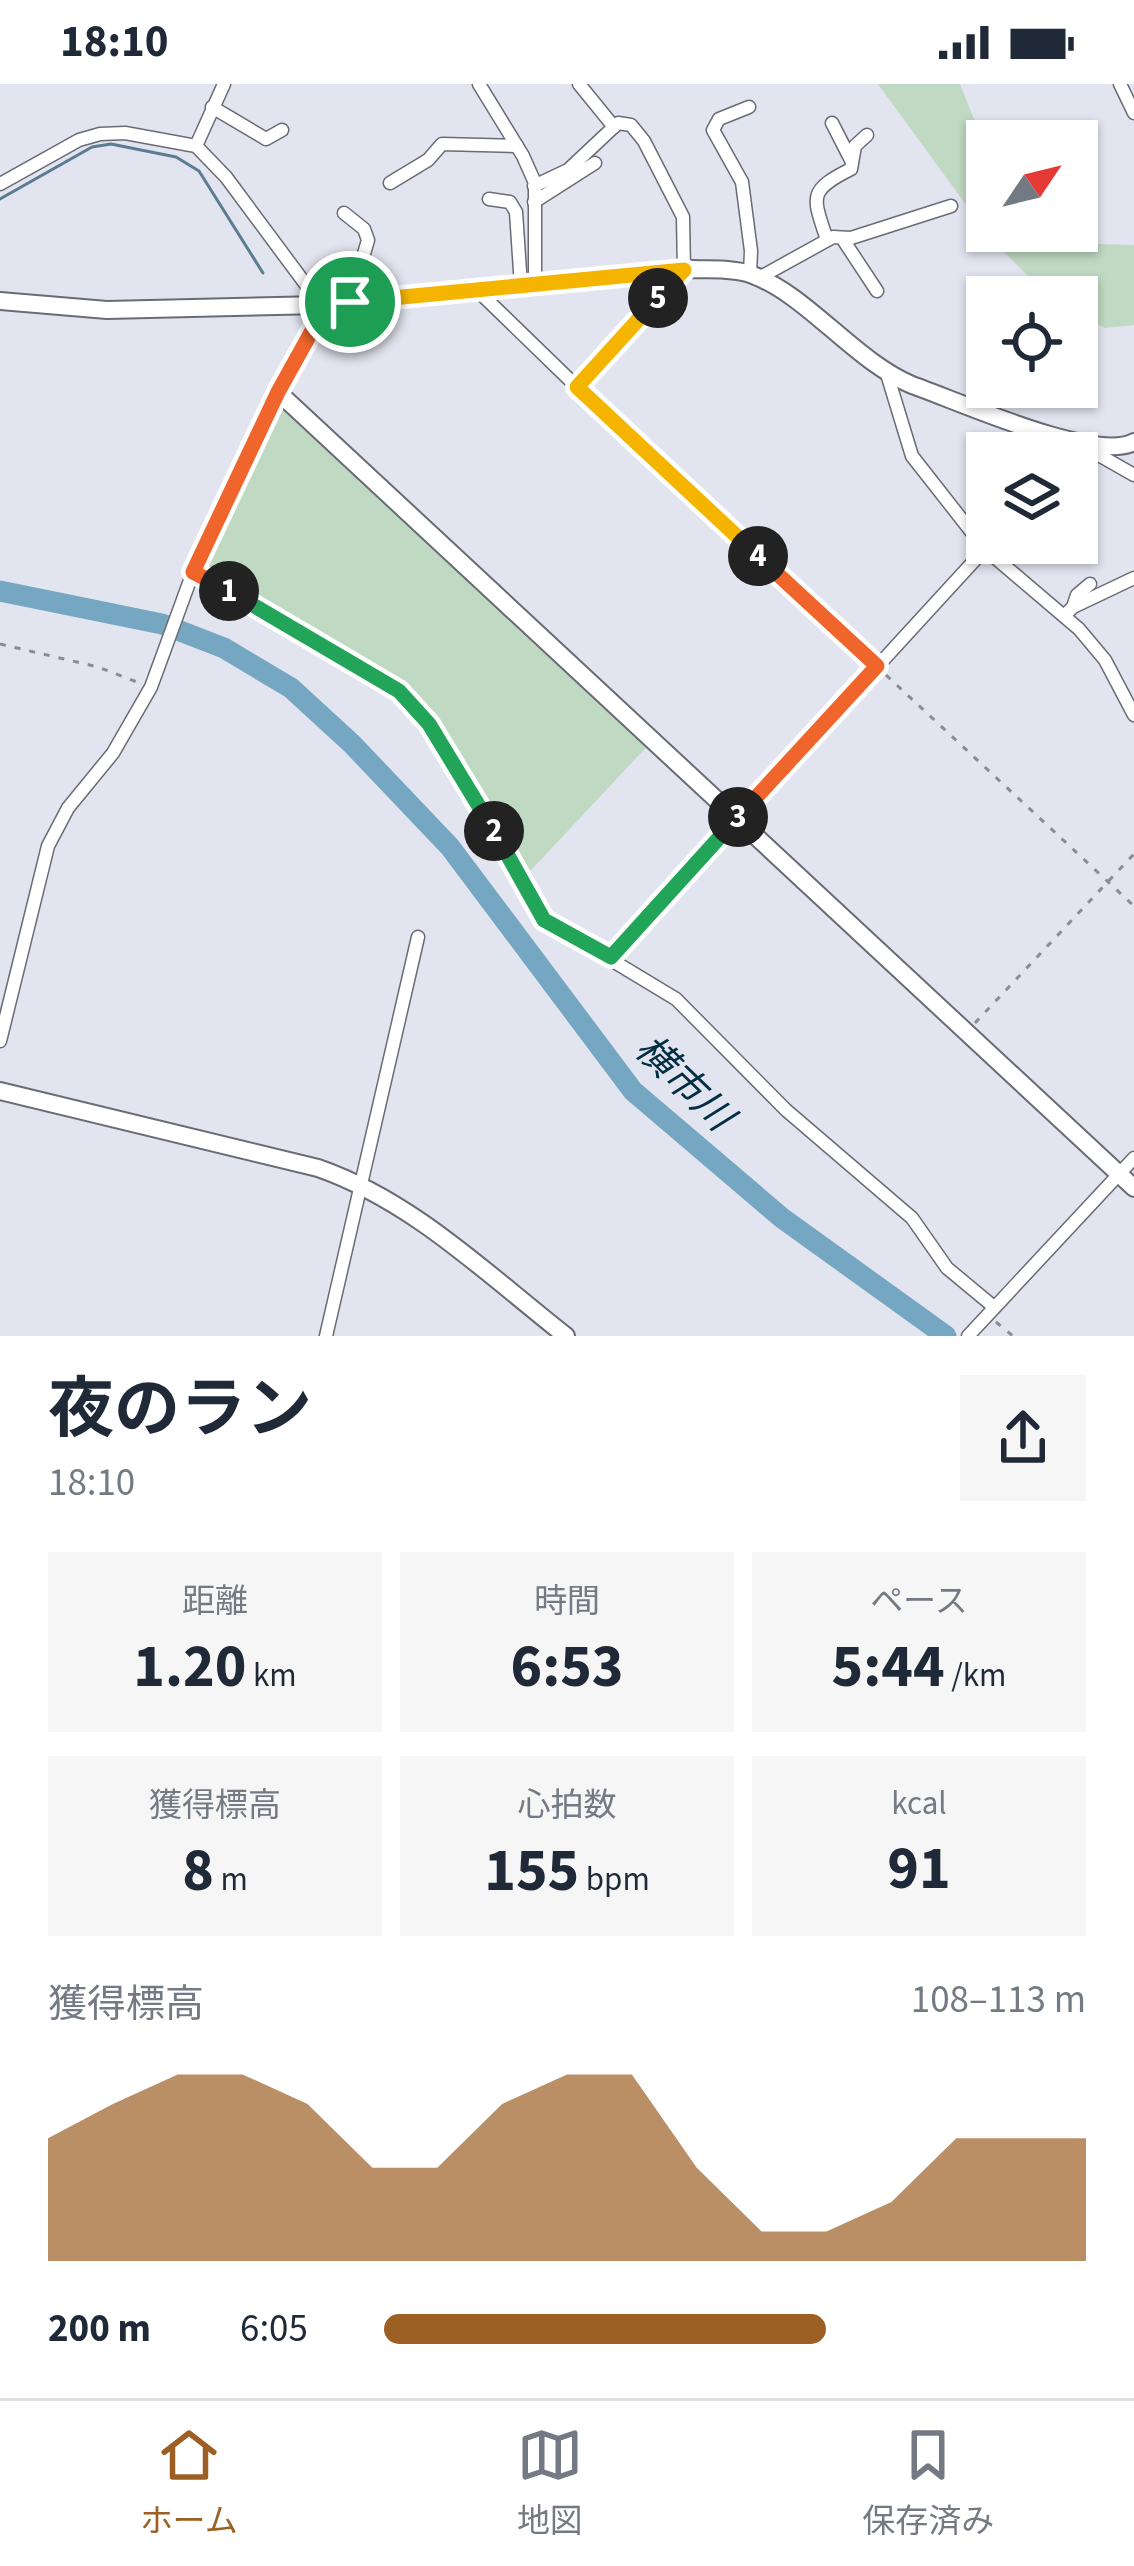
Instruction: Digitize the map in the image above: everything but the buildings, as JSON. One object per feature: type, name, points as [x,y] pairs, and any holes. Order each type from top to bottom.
[{"type":"street","points":[[196,146],[224,84]]},
{"type":"street","points":[[479,84],[517,146],[534,186],[528,285]]},
{"type":"street","points":[[579,84],[614,127]]},
{"type":"street","points":[[1120,84],[1134,113]]},
{"type":"street","points":[[212,106],[266,139],[282,130]]},
{"type":"street","points":[[749,106],[719,119],[713,130],[742,182],[753,277]]},
{"type":"street","points":[[477,290],[577,387],[684,270],[683,217],[631,125],[617,123],[568,170],[534,186]]},
{"type":"street","points":[[832,123],[852,164]]},
{"type":"street","points":[[0,184],[100,134],[125,133],[196,146],[226,177],[320,305],[318,320],[278,392],[191,578],[153,681],[113,753],[68,808],[48,846],[0,1041]]},
{"type":"street","points":[[827,240],[814,202],[817,190],[851,169],[859,140],[867,135]]},
{"type":"street","points":[[390,183],[428,160],[442,144],[517,146]]},
{"type":"street","points":[[534,202],[595,164]]},
{"type":"street","points":[[489,199],[510,202],[516,212],[528,285]]},
{"type":"street","points":[[753,277],[827,240],[950,206]]},
{"type":"street","points":[[344,213],[364,229],[368,239],[350,302]]},
{"type":"street","points":[[842,238],[877,291]]},
{"type":"street","points":[[0,301],[107,310],[320,305],[684,270],[753,277],[782,292],[887,374],[1044,432]]},
{"type":"street","points":[[887,374],[912,457],[966,525]]},
{"type":"street","points":[[278,392],[1134,1188]]},
{"type":"street","points":[[1098,446],[1134,442]]},
{"type":"street","points":[[1098,455],[1134,475]]},
{"type":"street","points":[[611,957],[971,564]]},
{"type":"street","points":[[1005,564],[1068,612],[1106,660],[1134,715]]},
{"type":"street","points":[[191,578],[399,691],[429,724],[479,801],[544,920],[676,999],[785,1110],[912,1218],[947,1268],[988,1313]]},
{"type":"street","points":[[1068,612],[1134,578]]},
{"type":"street","points":[[1068,612],[1090,584]]},
{"type":"street","points":[[326,1336],[418,937]]},
{"type":"street","points":[[0,1091],[318,1168],[359,1183],[420,1221],[566,1336]]},
{"type":"street","points":[[968,1336],[1134,1158]]},
{"type":"path","points":[[577,387],[1134,906]]},
{"type":"path","points":[[0,644],[153,681]]},
{"type":"path","points":[[967,1032],[1134,854]]},
{"type":"path","points":[[988,1313],[1013,1336]]},
{"type":"green space","points":[[878,84],[960,84],[974,120],[966,120],[966,205]]},
{"type":"green space","points":[[1098,244],[1134,245],[1134,325],[1105,328],[1098,324],[1098,276],[1028,276],[1004,252],[1098,252]]},
{"type":"green space","points":[[278,392],[653,740],[520,882],[415,706],[193,572]]},
{"type":"waterway","points":[[0,199],[92,147],[111,144],[176,157],[199,171],[263,273]]},
{"type":"waterway","name":"横市川","points":[[0,591],[162,624],[224,648],[291,688],[450,847],[633,1091],[782,1218],[946,1336]]},
{"type":"route","points":[[684,270],[577,387],[877,666],[611,957],[544,920],[479,801],[429,724],[399,691],[193,572],[278,392],[318,320],[320,305],[350,302],[684,270]]}]
